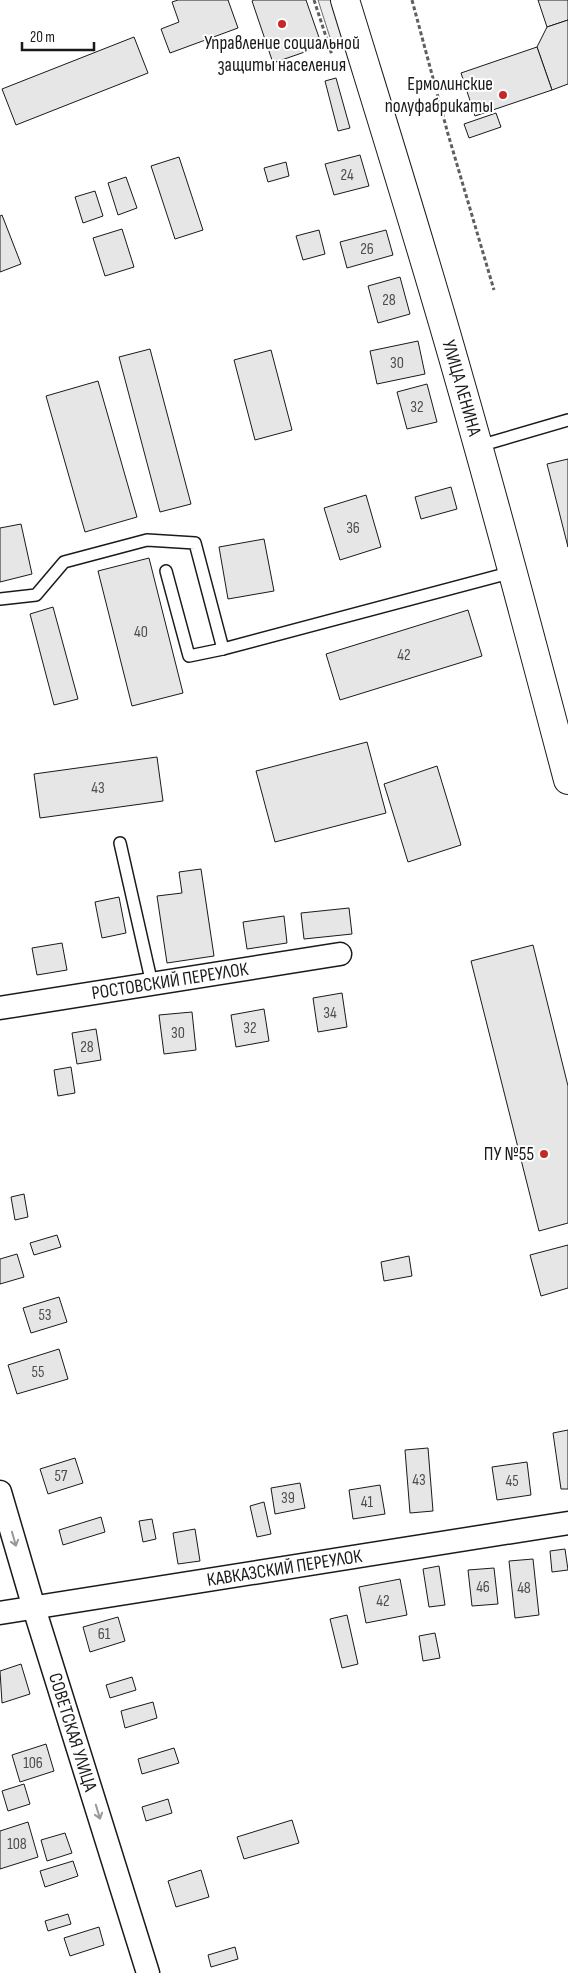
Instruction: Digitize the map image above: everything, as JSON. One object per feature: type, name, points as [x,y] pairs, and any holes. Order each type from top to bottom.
[{"type":"street","name":"УЛИЦА ЛЕНИНА","points":[[345,0],[411,214],[478,446],[568,780]]},
{"type":"street","name":"РОСТОВСКИЙ ПЕРЕУЛОК","points":[[0,1008],[340,954]]},
{"type":"street","name":"СОВЕТСКАЯ УЛИЦА","points":[[0,1492],[34,1608],[148,1973]]},
{"type":"street","name":"КАВКАЗСКИЙ ПЕРЕУЛОК","points":[[0,1613],[568,1522]]},
{"type":"lane","points":[[478,446],[568,420]]},
{"type":"lane","points":[[0,599],[36,595],[64,562],[147,540],[195,544],[222,649]]},
{"type":"lane","points":[[166,571],[189,656],[222,649],[513,572]]},
{"type":"lane","points":[[120,842],[152,984]]},
{"type":"path","points":[[314,0],[332,55]]},
{"type":"path","points":[[412,0],[448,134],[494,290]]},
{"type":"shaded area","points":[[318,0],[340,0],[352,40],[333,47]]},
{"type":"building","points":[[178,0],[228,0],[238,28],[170,53],[161,29],[179,22],[172,2]]},
{"type":"building","points":[[306,0],[322,46],[273,63],[252,1]]},
{"type":"building","points":[[538,0],[568,0],[568,20],[547,27]]},
{"type":"building","points":[[568,20],[568,84],[552,90],[537,47],[547,27]]},
{"type":"building","points":[[134,37],[148,73],[16,125],[2,89]]},
{"type":"building","points":[[537,47],[552,90],[475,116],[461,73]]},
{"type":"building","points":[[336,78],[350,128],[338,131],[325,81]]},
{"type":"building","points":[[496,113],[501,127],[469,138],[464,124]]},
{"type":"building","points":[[360,155],[369,186],[334,195],[325,164]]},
{"type":"building","points":[[179,157],[203,230],[175,239],[151,166]]},
{"type":"building","points":[[286,162],[289,176],[268,182],[264,168]]},
{"type":"building","points":[[126,177],[137,208],[118,215],[108,183]]},
{"type":"building","points":[[95,191],[103,216],[83,223],[75,197]]},
{"type":"building","points":[[2,215],[21,264],[0,272],[0,216]]},
{"type":"building","points":[[122,229],[134,267],[105,276],[93,238]]},
{"type":"building","points":[[319,230],[325,254],[303,260],[296,236]]},
{"type":"building","points":[[386,230],[393,255],[347,268],[340,242]]},
{"type":"building","points":[[400,277],[410,314],[378,323],[368,286]]},
{"type":"building","points":[[418,341],[425,374],[377,384],[370,351]]},
{"type":"building","points":[[150,349],[191,504],[160,512],[119,357]]},
{"type":"building","points":[[271,350],[292,430],[255,440],[234,360]]},
{"type":"building","points":[[98,381],[137,517],[85,532],[46,396]]},
{"type":"building","points":[[427,384],[437,422],[407,429],[397,392]]},
{"type":"building","points":[[568,459],[568,547],[547,464]]},
{"type":"building","points":[[451,487],[457,509],[421,519],[415,497]]},
{"type":"building","points":[[366,495],[381,547],[340,560],[324,508]]},
{"type":"building","points":[[21,524],[32,574],[0,582],[0,528]]},
{"type":"building","points":[[264,539],[274,591],[228,599],[219,547]]},
{"type":"building","points":[[149,558],[183,693],[132,706],[98,571]]},
{"type":"building","points":[[53,607],[78,699],[54,705],[30,614]]},
{"type":"building","points":[[468,610],[482,656],[340,700],[326,654]]},
{"type":"building","points":[[367,742],[386,813],[275,842],[256,771]]},
{"type":"building","points":[[157,757],[163,801],[40,818],[34,774]]},
{"type":"building","points":[[437,766],[461,845],[408,862],[384,784]]},
{"type":"building","points":[[201,869],[214,956],[167,963],[157,896],[182,893],[179,872]]},
{"type":"building","points":[[119,897],[126,933],[102,938],[95,902]]},
{"type":"building","points":[[349,908],[352,934],[304,939],[301,913]]},
{"type":"building","points":[[284,916],[287,943],[247,949],[243,922]]},
{"type":"building","points":[[62,943],[67,970],[37,975],[32,948]]},
{"type":"building","name":"ПУ №55","points":[[533,945],[568,1086],[568,1223],[539,1231],[471,961]]},
{"type":"building","points":[[342,993],[347,1027],[318,1032],[313,998]]},
{"type":"building","points":[[264,1009],[269,1041],[236,1047],[231,1015]]},
{"type":"building","points":[[192,1012],[196,1050],[164,1054],[159,1015]]},
{"type":"building","points":[[96,1029],[101,1060],[77,1064],[72,1033]]},
{"type":"building","points":[[71,1067],[75,1093],[58,1096],[54,1070]]},
{"type":"building","points":[[24,1194],[28,1217],[15,1220],[11,1197]]},
{"type":"building","points":[[57,1235],[61,1247],[34,1255],[30,1243]]},
{"type":"building","points":[[568,1245],[568,1288],[541,1296],[530,1255]]},
{"type":"building","points":[[17,1254],[24,1277],[0,1284],[0,1259]]},
{"type":"building","points":[[409,1256],[412,1276],[384,1281],[381,1262]]},
{"type":"building","points":[[59,1297],[67,1322],[31,1333],[23,1308]]},
{"type":"building","points":[[59,1349],[68,1379],[17,1394],[8,1365]]},
{"type":"building","points":[[568,1430],[568,1489],[561,1489],[553,1433]]},
{"type":"building","points":[[428,1448],[433,1511],[410,1513],[405,1450]]},
{"type":"building","points":[[75,1458],[83,1483],[48,1494],[40,1469]]},
{"type":"building","points":[[527,1462],[531,1495],[497,1500],[492,1467]]},
{"type":"building","points":[[300,1483],[305,1508],[275,1514],[271,1488]]},
{"type":"building","points":[[380,1485],[385,1514],[353,1519],[349,1490]]},
{"type":"building","points":[[264,1502],[271,1534],[257,1537],[250,1506]]},
{"type":"building","points":[[101,1517],[105,1532],[63,1545],[59,1530]]},
{"type":"building","points":[[152,1519],[156,1539],[143,1542],[139,1521]]},
{"type":"building","points":[[195,1529],[200,1561],[178,1564],[173,1533]]},
{"type":"building","points":[[565,1549],[568,1570],[552,1572],[550,1551]]},
{"type":"building","points":[[533,1559],[539,1615],[515,1618],[509,1561]]},
{"type":"building","points":[[439,1566],[445,1605],[429,1607],[423,1569]]},
{"type":"building","points":[[494,1568],[498,1604],[472,1606],[468,1570]]},
{"type":"building","points":[[400,1579],[407,1615],[366,1623],[359,1587]]},
{"type":"building","points":[[347,1615],[358,1664],[342,1668],[330,1619]]},
{"type":"building","points":[[118,1617],[125,1641],[90,1652],[83,1627]]},
{"type":"building","points":[[435,1633],[440,1658],[423,1661],[419,1636]]},
{"type":"building","points":[[21,1664],[30,1694],[2,1703],[0,1671]]},
{"type":"building","points":[[132,1677],[136,1690],[110,1698],[106,1685]]},
{"type":"building","points":[[153,1702],[157,1718],[125,1728],[121,1711]]},
{"type":"building","points":[[46,1744],[54,1771],[20,1782],[12,1755]]},
{"type":"building","points":[[174,1748],[179,1763],[142,1774],[138,1759]]},
{"type":"building","points":[[24,1784],[30,1804],[8,1811],[2,1791]]},
{"type":"building","points":[[168,1799],[172,1813],[146,1821],[142,1807]]},
{"type":"building","points":[[292,1820],[299,1843],[244,1859],[237,1837]]},
{"type":"building","points":[[28,1822],[38,1857],[0,1869],[0,1831]]},
{"type":"building","points":[[65,1833],[72,1853],[47,1861],[41,1840]]},
{"type":"building","points":[[73,1861],[78,1876],[45,1887],[40,1871]]},
{"type":"building","points":[[201,1870],[209,1897],[176,1907],[168,1881]]},
{"type":"building","points":[[68,1914],[71,1924],[48,1931],[45,1921]]},
{"type":"building","points":[[99,1927],[104,1945],[70,1956],[64,1938]]},
{"type":"building","points":[[235,1947],[238,1959],[211,1967],[208,1955]]},
{"type":"place","name":"Управление социальной защиты населения","points":[[282,24]]},
{"type":"place","name":"Ермолинские полуфабрикаты","points":[[503,95]]},
{"type":"place","name":"ПУ №55","points":[[544,1154]]}]
